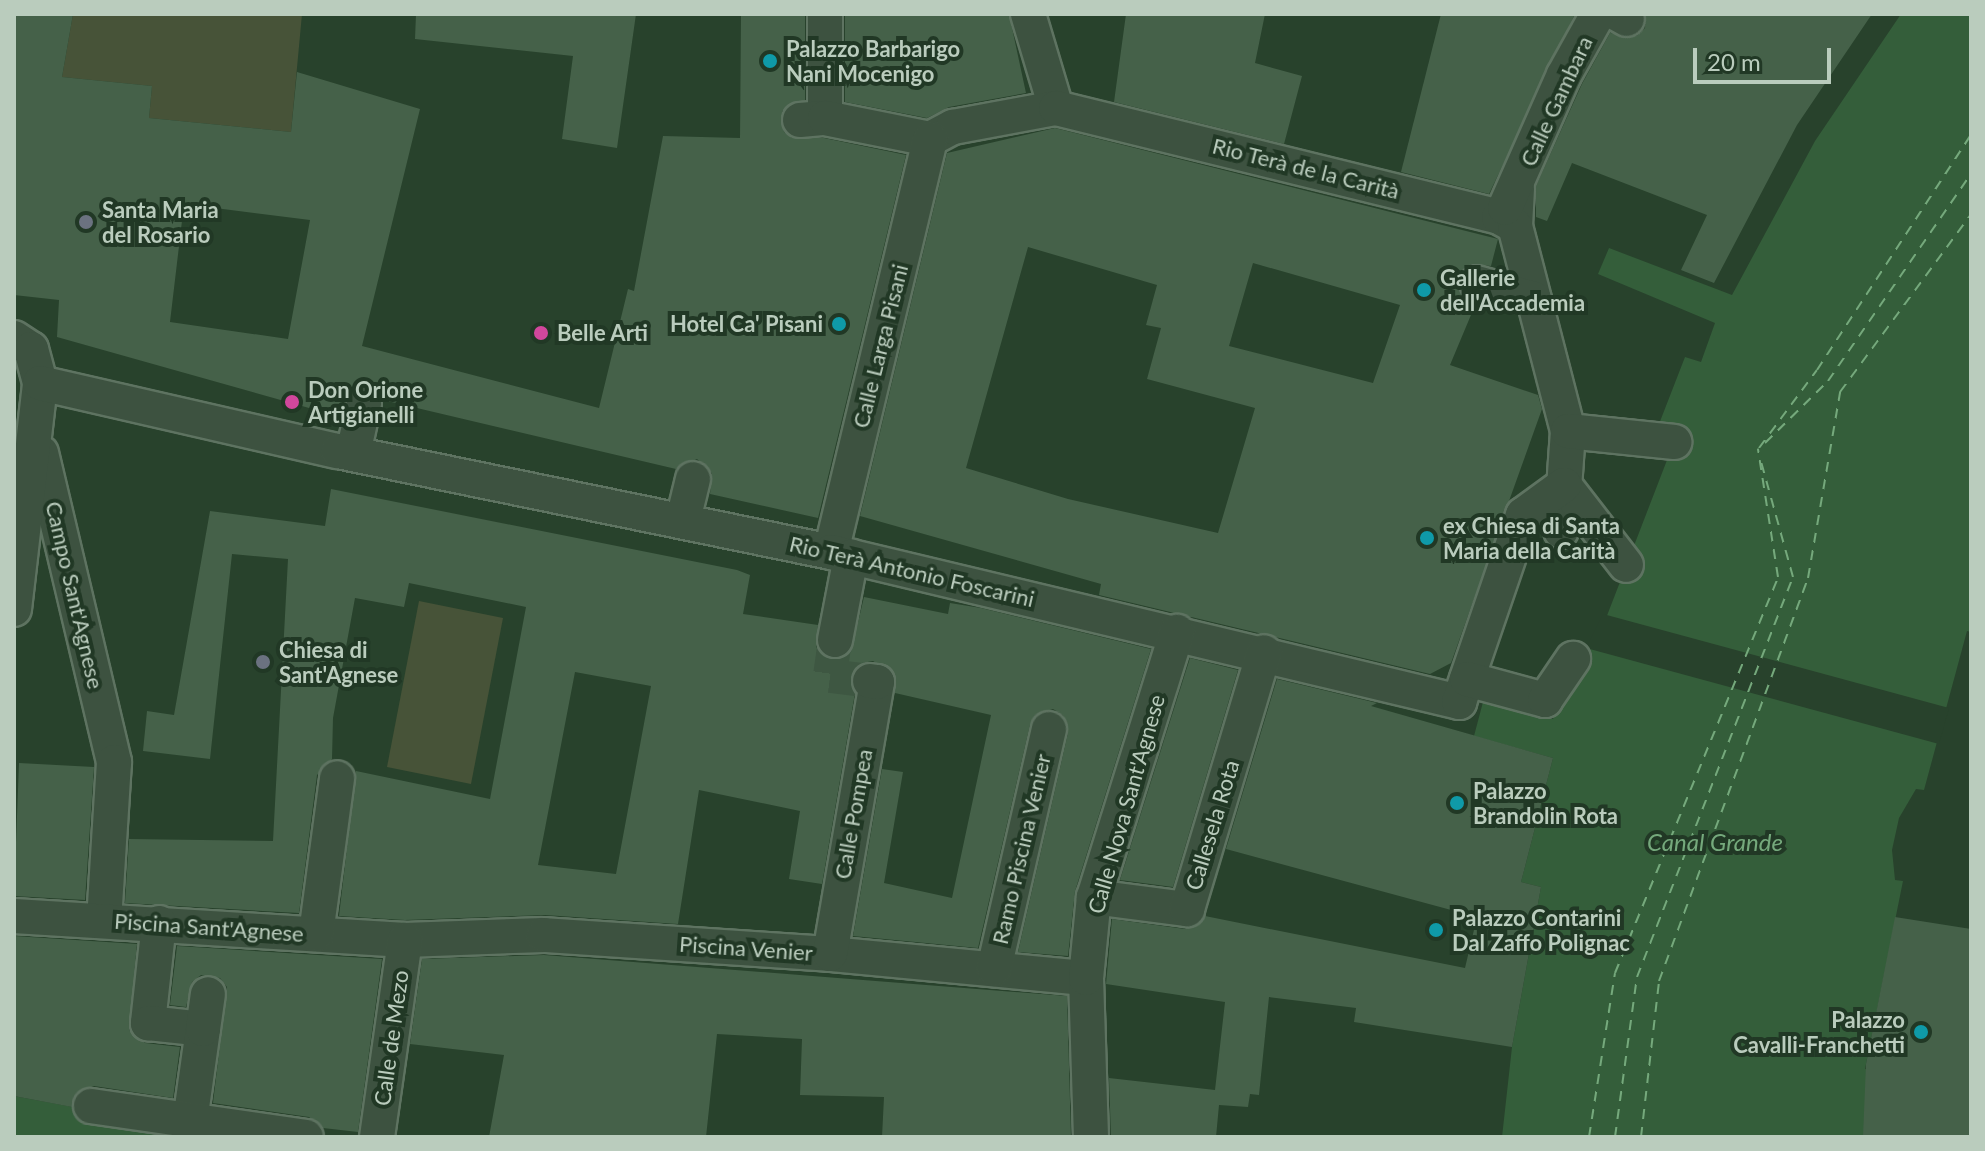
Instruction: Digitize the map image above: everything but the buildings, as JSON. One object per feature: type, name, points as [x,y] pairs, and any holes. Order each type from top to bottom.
[{"type":"street","points":[[825,14],[812,119],[941,133],[1056,108],[1028,19]]},
{"type":"street","name":"Calle Gambara","points":[[1561,531],[1568,431],[1534,299],[1507,222],[1517,188],[1564,75],[1614,16]]},
{"type":"street","name":"Rio Terà de la Carità","points":[[1056,108],[1112,118],[1507,222]]},
{"type":"street","name":"Calle Larga Pisani","points":[[841,555],[941,133]]},
{"type":"street","points":[[1477,283],[1534,299]]},
{"type":"street","name":"Campo Sant'Agnese","points":[[14,609],[17,556],[40,383],[22,344]]},
{"type":"street","points":[[40,383],[345,453],[364,403]]},
{"type":"street","name":"Campo Sant'Agnese","points":[[35,428],[114,762],[104,919]]},
{"type":"street","points":[[1568,431],[1674,442]]},
{"type":"street","name":"Rio Terà Antonio Foscarini","points":[[345,453],[683,520],[841,555],[1264,652],[1459,702],[1467,679]]},
{"type":"street","points":[[683,520],[693,479]]},
{"type":"street","points":[[1573,659],[1545,700],[1467,679],[1523,515],[1564,485],[1626,565]]},
{"type":"street","points":[[835,640],[841,555]]},
{"type":"street","name":"Calle Nova Sant'Agnese","points":[[1091,1137],[1086,978],[1094,897],[1177,632]]},
{"type":"street","name":"Callesela Rota","points":[[1094,897],[1187,909],[1264,652]]},
{"type":"street","name":"Calle Pompea","points":[[830,954],[877,682],[870,681]]},
{"type":"street","name":"Ramo Piscina Venier","points":[[994,969],[1049,729]]},
{"type":"street","points":[[316,934],[337,778]]},
{"type":"street","name":"Piscina Sant'Agnese","points":[[14,916],[104,919],[405,940]]},
{"type":"street","points":[[159,923],[148,1023],[203,1029]]},
{"type":"street","name":"Piscina Venier","points":[[405,940],[544,935],[830,954],[1086,978]]},
{"type":"street","name":"Calle de Mezo","points":[[377,1137],[405,940]]},
{"type":"street","points":[[190,1121],[208,994]]},
{"type":"street","points":[[91,1106],[306,1137]]},
{"type":"shaded area","points":[[73,14],[302,14],[291,132],[149,118],[152,86],[62,77]]},
{"type":"shaded area","points":[[419,601],[503,618],[471,784],[387,767]]},
{"type":"water","name":"Canal Grande","points":[[1901,14],[1971,14],[1971,632],[1967,631],[1924,790],[1916,789],[1899,818],[1892,850],[1895,880],[1903,881],[1865,1069],[1971,1078],[1863,1137],[1502,1137],[1512,1047],[1541,887],[1521,882],[1553,758],[1474,736],[1483,702],[1553,719],[1603,626],[1674,442],[1659,424],[1685,357],[1701,362],[1715,323],[1598,274],[1609,248],[1732,295],[1815,141]]},
{"type":"water","points":[[14,1096],[180,1127],[249,1137],[14,1137]]},
{"type":"pier","points":[[1603,614],[1949,708],[1939,744],[1586,648]]},
{"type":"ferry route","points":[[1759,448],[1817,370],[1971,135]]},
{"type":"ferry route","points":[[1765,443],[1828,381],[1971,174]]},
{"type":"ferry route","points":[[1641,1137],[1659,981],[1808,578],[1840,392],[1971,214]]},
{"type":"ferry route","points":[[1589,1137],[1615,973],[1778,577],[1758,449]]},
{"type":"ferry route","points":[[1615,1137],[1637,977],[1793,577],[1761,462]]},
{"type":"tunnel","points":[[835,640],[830,676],[870,681]]},
{"type":"place","name":"Palazzo Barbarigo Nani Mocenigo","points":[[770,61]]},
{"type":"place","name":"Santa Maria del Rosario","points":[[86,222]]},
{"type":"place","name":"Gallerie dell'Accademia","points":[[1424,290]]},
{"type":"place","name":"Hotel Ca' Pisani","points":[[839,324]]},
{"type":"place","name":"Belle Arti","points":[[541,333]]},
{"type":"place","name":"Don Orione Artigianelli","points":[[292,402]]},
{"type":"place","name":"ex Chiesa di Santa Maria della Carità","points":[[1427,538]]},
{"type":"place","name":"Chiesa di Sant'Agnese","points":[[263,662]]},
{"type":"place","name":"Palazzo Brandolin Rota","points":[[1457,803]]},
{"type":"place","name":"Palazzo Contarini Dal Zaffo Polignac","points":[[1436,930]]},
{"type":"place","name":"Palazzo Cavalli-Franchetti","points":[[1921,1032]]}]
